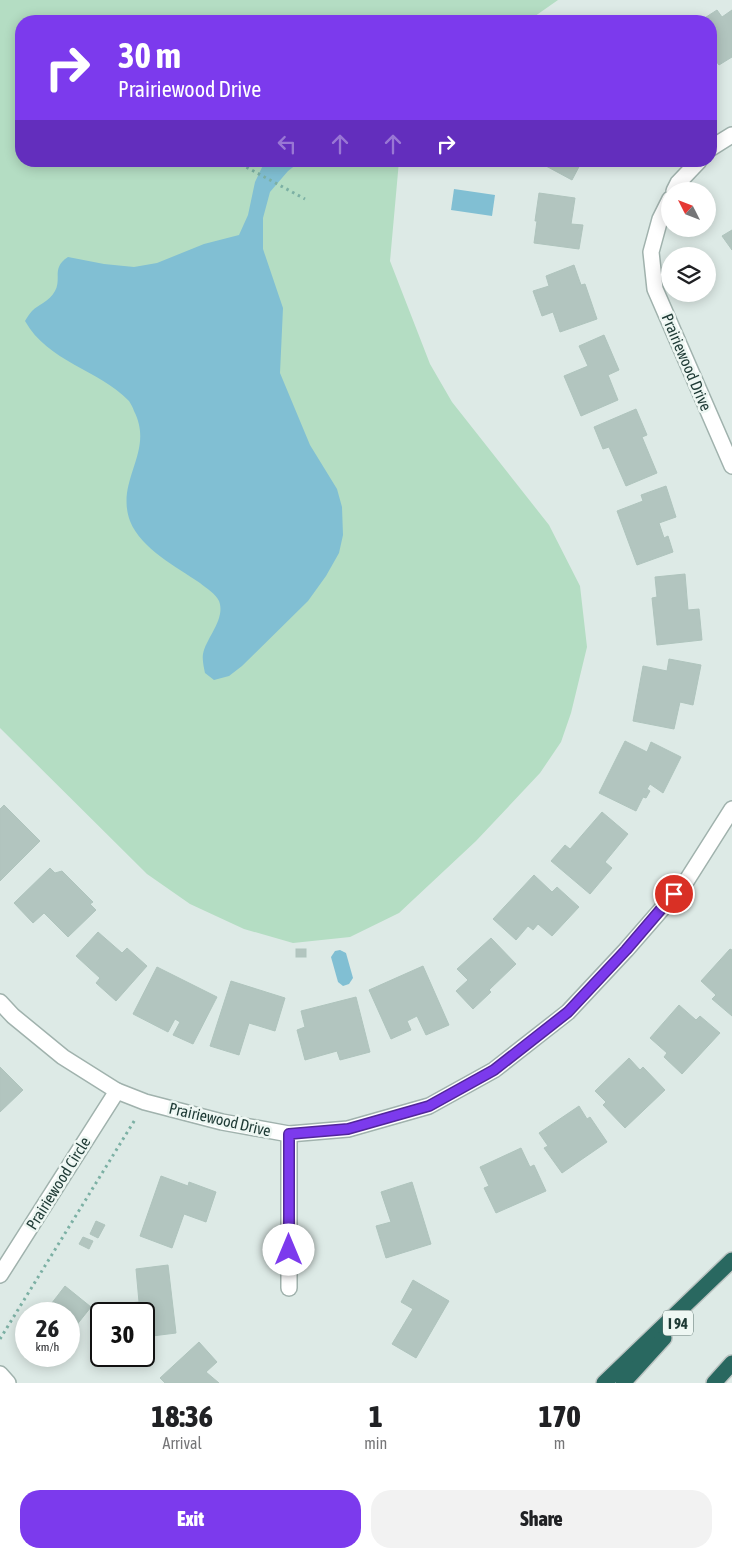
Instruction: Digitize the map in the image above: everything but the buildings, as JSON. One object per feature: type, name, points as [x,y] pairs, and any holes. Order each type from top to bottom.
[{"type":"highway","points":[[604,1383],[732,1261]]},
{"type":"highway","name":"I 94","points":[[623,1383],[732,1261]]},
{"type":"highway","points":[[714,1383],[732,1362]]},
{"type":"street","points":[[717,144],[732,135]]},
{"type":"street","points":[[679,182],[693,167]]},
{"type":"street","name":"Prairiewood Drive","points":[[661,217],[651,252],[656,289],[732,466]]},
{"type":"street","name":"Prairiewood Drive","points":[[0,1002],[13,1016],[63,1057],[117,1092],[145,1102],[222,1122],[289,1134],[348,1129],[429,1106],[494,1070],[568,1012],[626,950],[686,880],[732,809]]},
{"type":"street","name":"Prairiewood Circle","points":[[0,1274],[117,1092]]},
{"type":"street","points":[[289,1134],[289,1288]]},
{"type":"street","points":[[0,1374],[8,1383]]},
{"type":"path","points":[[246,167],[306,199]]},
{"type":"path","points":[[0,1339],[138,1115]]},
{"type":"green space","points":[[0,0],[558,0],[537,15],[15,15],[15,167],[398,167],[390,261],[430,364],[452,402],[549,525],[580,586],[587,647],[571,713],[561,742],[540,773],[476,841],[399,913],[350,937],[293,943],[244,929],[190,904],[147,874],[0,728]]},
{"type":"water","points":[[262,167],[293,167],[270,192],[263,218],[263,249],[283,308],[280,373],[310,445],[337,489],[342,507],[343,535],[339,553],[326,576],[308,601],[242,666],[229,676],[214,680],[205,673],[203,656],[220,615],[218,598],[151,549],[135,531],[130,521],[127,492],[140,440],[139,426],[134,410],[129,401],[117,390],[60,356],[47,346],[35,335],[25,321],[32,311],[53,295],[57,286],[58,269],[68,257],[104,264],[134,267],[157,263],[204,244],[239,235],[248,215],[255,182]]},
{"type":"water","points":[[454,189],[495,195],[492,216],[451,210]]},
{"type":"water","points":[[340,950],[346,953],[353,978],[349,984],[343,986],[338,982],[331,957],[335,951]]},
{"type":"route","points":[[289,1250],[289,1134],[348,1129],[429,1106],[494,1070],[568,1012],[626,950],[674,894]]}]
